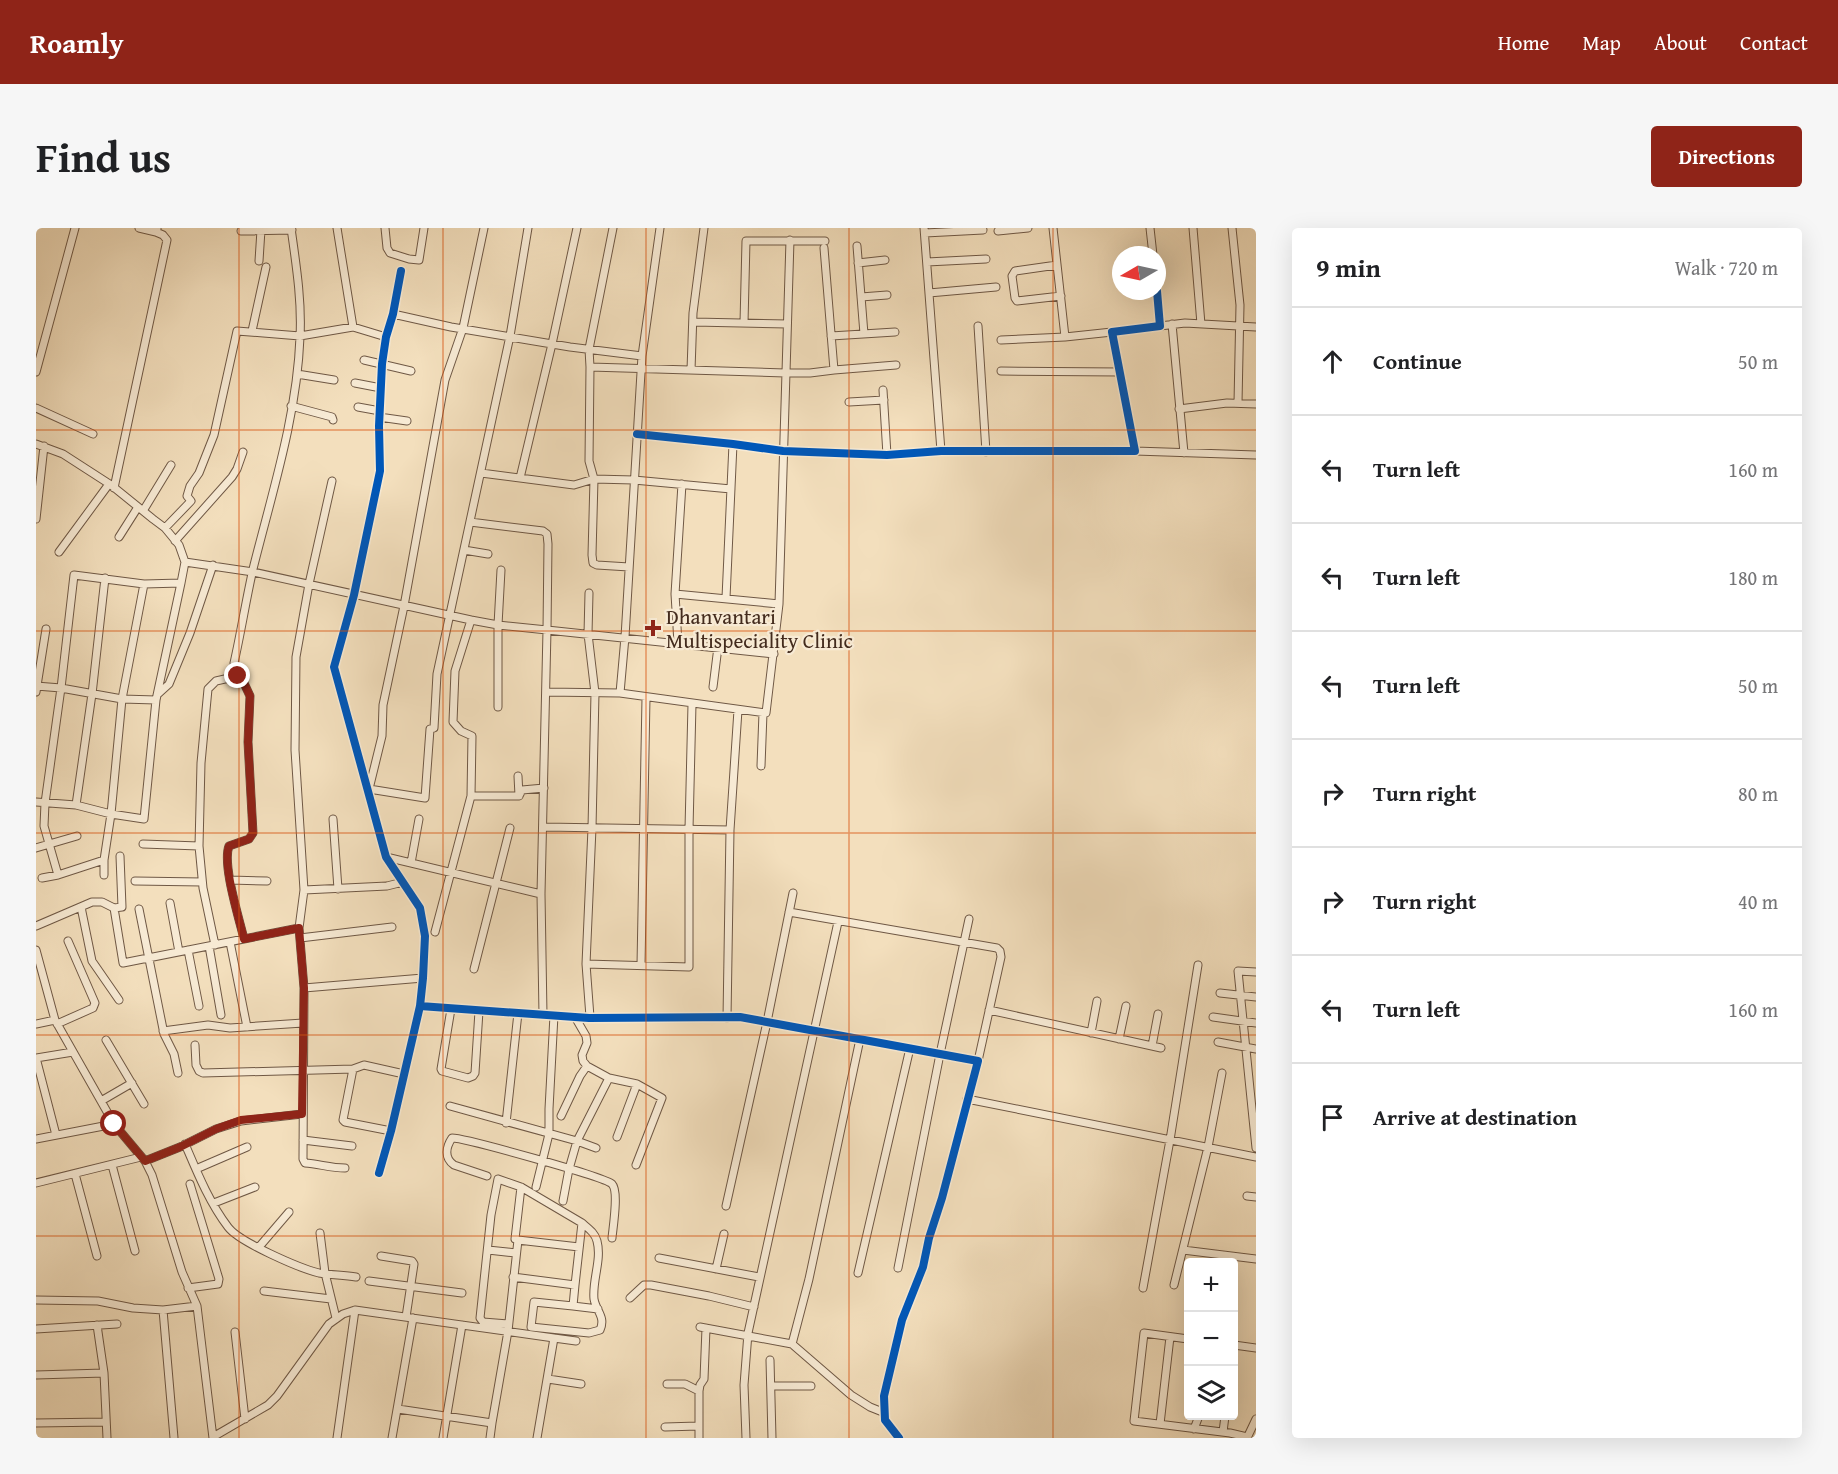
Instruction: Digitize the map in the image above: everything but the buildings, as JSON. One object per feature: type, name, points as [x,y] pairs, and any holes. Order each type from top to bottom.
[{"type":"street","points":[[36,372],[75,228]]},
{"type":"street","points":[[59,552],[112,486],[167,240],[157,230],[139,228]]},
{"type":"street","points":[[337,228],[353,327]]},
{"type":"street","points":[[385,228],[387,248],[390,253],[419,260],[424,228]]},
{"type":"street","points":[[369,790],[382,736],[383,705],[404,606],[445,380],[463,328],[484,228]]},
{"type":"street","points":[[369,790],[425,798],[430,729],[434,728],[437,674],[510,336],[528,228]]},
{"type":"street","points":[[520,478],[577,228]]},
{"type":"street","points":[[613,228],[589,349],[589,461],[594,479],[592,555],[593,563],[597,565],[629,567]]},
{"type":"street","points":[[620,693],[642,356],[660,228]]},
{"type":"street","points":[[691,370],[693,313],[704,228]]},
{"type":"street","points":[[998,231],[1028,228]]},
{"type":"street","points":[[1053,228],[1065,337]]},
{"type":"street","points":[[1150,228],[1152,246]]},
{"type":"street","points":[[1193,228],[1201,324]]},
{"type":"street","points":[[1232,228],[1240,305],[1238,403]]},
{"type":"street","points":[[241,231],[291,229],[298,287],[300,336],[297,374],[279,468],[253,572],[234,663],[238,676],[250,696],[248,742],[253,833],[249,839],[229,846],[227,851],[230,880],[244,939]]},
{"type":"street","points":[[259,261],[261,230]]},
{"type":"street","points":[[941,451],[925,231],[983,230]]},
{"type":"street","points":[[744,323],[746,241],[790,240],[824,244],[834,370]]},
{"type":"street","points":[[761,766],[763,713],[766,713],[779,604],[790,240]]},
{"type":"street","points":[[857,246],[864,334]]},
{"type":"street","points":[[927,262],[986,259]]},
{"type":"street","points":[[858,263],[885,260]]},
{"type":"street","points":[[1057,265],[1015,270],[1012,276],[1017,301],[1061,296]]},
{"type":"street","points":[[252,331],[266,267]]},
{"type":"street","points":[[379,1173],[420,1006],[425,936],[420,908],[386,857],[334,667],[354,595],[380,471],[379,414],[382,364],[401,271]]},
{"type":"street","points":[[929,293],[996,287]]},
{"type":"street","points":[[861,297],[887,295]]},
{"type":"street","points":[[1157,300],[1160,326]]},
{"type":"street","points":[[393,314],[452,327],[552,344],[642,356]]},
{"type":"street","points":[[694,322],[787,324]]},
{"type":"street","points":[[1000,340],[1065,337],[1185,323],[1256,327]]},
{"type":"street","points":[[1172,324],[1184,453]]},
{"type":"street","points":[[978,326],[986,452]]},
{"type":"street","points":[[165,528],[191,501],[187,496],[214,435],[237,331],[300,336],[353,327],[386,337]]},
{"type":"street","points":[[831,336],[895,332]]},
{"type":"street","points":[[1112,332],[1135,451]]},
{"type":"street","points":[[364,360],[411,371]]},
{"type":"street","points":[[590,367],[810,373],[896,365]]},
{"type":"street","points":[[1001,371],[1120,372]]},
{"type":"street","points":[[297,374],[334,380]]},
{"type":"street","points":[[355,383],[381,388]]},
{"type":"street","points":[[883,390],[887,455]]},
{"type":"street","points":[[849,402],[884,400]]},
{"type":"street","points":[[1179,409],[1204,405],[1256,404]]},
{"type":"street","points":[[291,406],[332,417],[333,420]]},
{"type":"street","points":[[358,407],[407,421]]},
{"type":"street","points":[[36,408],[93,434]]},
{"type":"street","points":[[637,434],[783,451],[887,455],[941,451],[1135,451],[1256,455]]},
{"type":"street","points":[[726,598],[733,444]]},
{"type":"street","points":[[36,519],[40,445],[63,454],[112,486],[165,528],[178,545],[185,562],[157,697],[144,819],[76,806],[36,802]]},
{"type":"street","points":[[175,541],[232,477],[243,452]]},
{"type":"street","points":[[119,537],[171,465]]},
{"type":"street","points":[[481,473],[574,485],[594,479],[634,480],[731,489]]},
{"type":"street","points":[[332,481],[309,584],[296,657],[295,750],[304,890],[299,928],[304,988],[303,1159],[305,1163],[322,1164],[330,1168],[345,1168]]},
{"type":"street","points":[[678,643],[675,594],[682,484]]},
{"type":"street","points":[[470,522],[543,531],[547,534],[549,544],[542,894],[543,1015]]},
{"type":"street","points":[[464,550],[488,554]]},
{"type":"street","points":[[185,562],[253,572],[498,625],[774,654]]},
{"type":"street","points":[[36,686],[122,699],[157,697],[169,684],[190,633],[213,565]]},
{"type":"street","points":[[498,707],[501,570]]},
{"type":"street","points":[[58,875],[44,826],[45,803],[74,575],[144,584],[181,583]]},
{"type":"street","points":[[76,806],[105,578]]},
{"type":"street","points":[[104,875],[122,699],[144,584]]},
{"type":"street","points":[[589,593],[588,634],[595,693],[586,964],[590,1017]]},
{"type":"street","points":[[675,594],[779,604]]},
{"type":"street","points":[[435,932],[471,796],[472,736],[460,731],[453,722],[455,671],[471,620]]},
{"type":"street","points":[[36,692],[46,629]]},
{"type":"street","points":[[713,687],[718,647]]},
{"type":"street","points":[[221,1015],[202,882],[201,763],[208,689],[216,681],[238,676]]},
{"type":"street","points":[[546,692],[620,693],[763,713]]},
{"type":"street","points":[[641,965],[646,698]]},
{"type":"street","points":[[586,964],[689,967],[692,704]]},
{"type":"street","points":[[727,1018],[730,830],[738,710]]},
{"type":"street","points":[[518,776],[519,796]]},
{"type":"street","points":[[519,796],[522,790],[544,788]]},
{"type":"street","points":[[471,796],[519,796]]},
{"type":"street","points":[[333,819],[338,889]]},
{"type":"street","points":[[411,862],[419,819]]},
{"type":"street","points":[[544,827],[730,830]]},
{"type":"street","points":[[474,969],[510,828]]},
{"type":"street","points":[[36,848],[77,836]]},
{"type":"street","points":[[143,844],[200,846]]},
{"type":"street","points":[[36,926],[92,902],[97,901],[114,908],[122,907],[120,856]]},
{"type":"street","points":[[386,857],[542,894]]},
{"type":"street","points":[[42,878],[104,860]]},
{"type":"street","points":[[230,880],[267,881]]},
{"type":"street","points":[[135,881],[202,882]]},
{"type":"street","points":[[304,890],[387,886],[403,882]]},
{"type":"street","points":[[726,1206],[793,893]]},
{"type":"street","points":[[170,903],[179,952]]},
{"type":"street","points":[[81,907],[92,961],[119,1000]]},
{"type":"street","points":[[114,908],[123,963],[299,928]]},
{"type":"street","points":[[139,909],[163,1031],[174,1054],[177,1073]]},
{"type":"street","points":[[789,912],[997,948],[1000,951],[1001,957],[978,1061],[923,1267],[902,1320],[894,1348],[884,1396],[885,1420],[899,1438]]},
{"type":"street","points":[[898,1268],[969,919]]},
{"type":"street","points":[[746,1438],[744,1385],[748,1335],[838,922]]},
{"type":"street","points":[[300,938],[392,927]]},
{"type":"street","points":[[36,1024],[56,1022],[93,1008],[95,1003],[68,941]]},
{"type":"street","points":[[230,942],[247,1027]]},
{"type":"street","points":[[36,950],[39,974],[56,1022],[114,1124],[143,1159],[152,1175],[188,1288],[197,1306],[213,1437],[268,1405],[329,1324],[336,1318],[355,1311],[462,1325],[508,1327]]},
{"type":"street","points":[[188,950],[199,1006]]},
{"type":"street","points":[[1143,1288],[1198,965]]},
{"type":"street","points":[[1256,972],[1238,971],[1256,1148]]},
{"type":"street","points":[[304,988],[423,978]]},
{"type":"street","points":[[1220,993],[1256,997]]},
{"type":"street","points":[[1091,1033],[1097,1001]]},
{"type":"street","points":[[420,1006],[575,1017],[740,1017],[978,1061]]},
{"type":"street","points":[[1119,1039],[1126,1006]]},
{"type":"street","points":[[451,1008],[441,1069],[468,1078],[475,1073],[479,1011]]},
{"type":"street","points":[[989,1010],[1161,1048]]},
{"type":"street","points":[[506,1123],[518,1013]]},
{"type":"street","points":[[1152,1046],[1158,1014]]},
{"type":"street","points":[[536,1187],[549,1134],[554,1015]]},
{"type":"street","points":[[575,1017],[586,1036],[587,1043],[582,1055],[587,1066],[609,1078],[637,1084],[662,1098],[636,1165]]},
{"type":"street","points":[[1213,1017],[1256,1023]]},
{"type":"street","points":[[163,1031],[208,1025],[230,1028],[303,1023]]},
{"type":"street","points":[[792,1344],[809,1279],[860,1039]]},
{"type":"street","points":[[106,1040],[144,1104]]},
{"type":"street","points":[[1218,1042],[1256,1049]]},
{"type":"street","points":[[195,1045],[196,1065],[203,1073],[353,1069],[364,1065],[404,1074]]},
{"type":"street","points":[[858,1273],[910,1048]]},
{"type":"street","points":[[56,1135],[36,1058],[73,1052]]},
{"type":"street","points":[[561,1116],[587,1066]]},
{"type":"street","points":[[353,1069],[342,1115],[343,1120],[391,1131]]},
{"type":"street","points":[[1174,1285],[1208,1147],[1222,1073]]},
{"type":"street","points":[[563,1201],[577,1141],[609,1078]]},
{"type":"street","points":[[101,1101],[132,1083]]},
{"type":"street","points":[[617,1137],[637,1084]]},
{"type":"street","points":[[967,1099],[1256,1157]]},
{"type":"street","points":[[450,1106],[596,1148]]},
{"type":"street","points":[[36,1183],[143,1159],[241,1120],[302,1114]]},
{"type":"street","points":[[36,1139],[114,1124]]},
{"type":"street","points":[[486,1176],[449,1162],[447,1151],[452,1138],[606,1180],[615,1188],[612,1238]]},
{"type":"street","points":[[303,1140],[352,1146]]},
{"type":"street","points":[[185,1144],[196,1170],[229,1229],[239,1237],[296,1265],[325,1274],[356,1277]]},
{"type":"street","points":[[196,1170],[247,1147]]},
{"type":"street","points":[[112,1165],[135,1251]]},
{"type":"street","points":[[75,1174],[97,1256]]},
{"type":"street","points":[[576,1341],[483,1322],[480,1317],[491,1215],[498,1179],[521,1187],[582,1223],[594,1233],[597,1240],[594,1294],[595,1302],[603,1317],[600,1330],[589,1333],[531,1327],[534,1302],[598,1308]]},
{"type":"street","points":[[188,1288],[218,1284],[219,1279],[190,1184]]},
{"type":"street","points":[[214,1203],[255,1187]]},
{"type":"street","points":[[490,1438],[508,1327],[518,1240],[515,1239],[521,1187]]},
{"type":"street","points":[[1247,1196],[1256,1197]]},
{"type":"street","points":[[259,1247],[289,1212]]},
{"type":"street","points":[[573,1306],[582,1223]]},
{"type":"street","points":[[320,1233],[325,1274],[336,1318]]},
{"type":"street","points":[[716,1269],[724,1234]]},
{"type":"street","points":[[518,1240],[579,1247]]},
{"type":"street","points":[[488,1250],[516,1253]]},
{"type":"street","points":[[1183,1250],[1229,1258]]},
{"type":"street","points":[[1207,1258],[1208,1253]]},
{"type":"street","points":[[381,1256],[412,1261],[414,1269],[410,1318],[392,1438]]},
{"type":"street","points":[[659,1258],[759,1277]]},
{"type":"street","points":[[1238,1259],[1256,1259]]},
{"type":"street","points":[[513,1277],[575,1285]]},
{"type":"street","points":[[369,1281],[462,1293]]},
{"type":"street","points":[[630,1298],[644,1285],[651,1285],[754,1307]]},
{"type":"street","points":[[264,1291],[331,1299]]},
{"type":"street","points":[[36,1300],[98,1301],[133,1308],[163,1310],[197,1306]]},
{"type":"street","points":[[163,1310],[174,1438]]},
{"type":"street","points":[[337,1438],[355,1311]]},
{"type":"street","points":[[36,1329],[117,1324]]},
{"type":"street","points":[[97,1325],[104,1373],[107,1438]]},
{"type":"street","points":[[443,1438],[462,1325]]},
{"type":"street","points":[[699,1438],[699,1391],[704,1379],[703,1327],[792,1344],[851,1395],[885,1413]]},
{"type":"street","points":[[235,1332],[245,1419]]},
{"type":"street","points":[[1184,1339],[1144,1333],[1134,1421],[1222,1432],[1247,1438],[1256,1419]]},
{"type":"street","points":[[1160,1424],[1170,1337]]},
{"type":"street","points":[[537,1438],[554,1338]]},
{"type":"street","points":[[1238,1346],[1256,1348]]},
{"type":"street","points":[[770,1360],[772,1438]]},
{"type":"street","points":[[36,1375],[104,1373]]},
{"type":"street","points":[[548,1379],[582,1384]]},
{"type":"street","points":[[667,1384],[685,1384],[699,1391]]},
{"type":"street","points":[[771,1386],[811,1386]]},
{"type":"street","points":[[398,1409],[492,1423]]},
{"type":"street","points":[[1194,1429],[1197,1420]]},
{"type":"street","points":[[1222,1432],[1224,1420]]},
{"type":"street","points":[[36,1423],[106,1422]]},
{"type":"street","points":[[665,1427],[698,1425]]},
{"type":"cycle path","points":[[379,1173],[420,1006],[425,936],[420,908],[386,857],[334,667],[354,595],[380,471],[379,426],[382,364],[401,271]]},
{"type":"cycle path","points":[[637,434],[783,451],[887,455],[941,451],[1135,451],[1112,332],[1160,326],[1158,300]]},
{"type":"cycle path","points":[[420,1006],[589,1018],[740,1017],[978,1061],[923,1267],[902,1320],[884,1396],[885,1420],[899,1438]]},
{"type":"place","name":"Dhanvantari Multispeciality Clinic","points":[[653,628]]},
{"type":"route","points":[[114,1124],[145,1161],[241,1120],[302,1114],[304,988],[299,928],[244,939],[227,860],[229,846],[232,843],[249,839],[253,833],[248,742],[250,696],[247,687],[238,676]]}]
